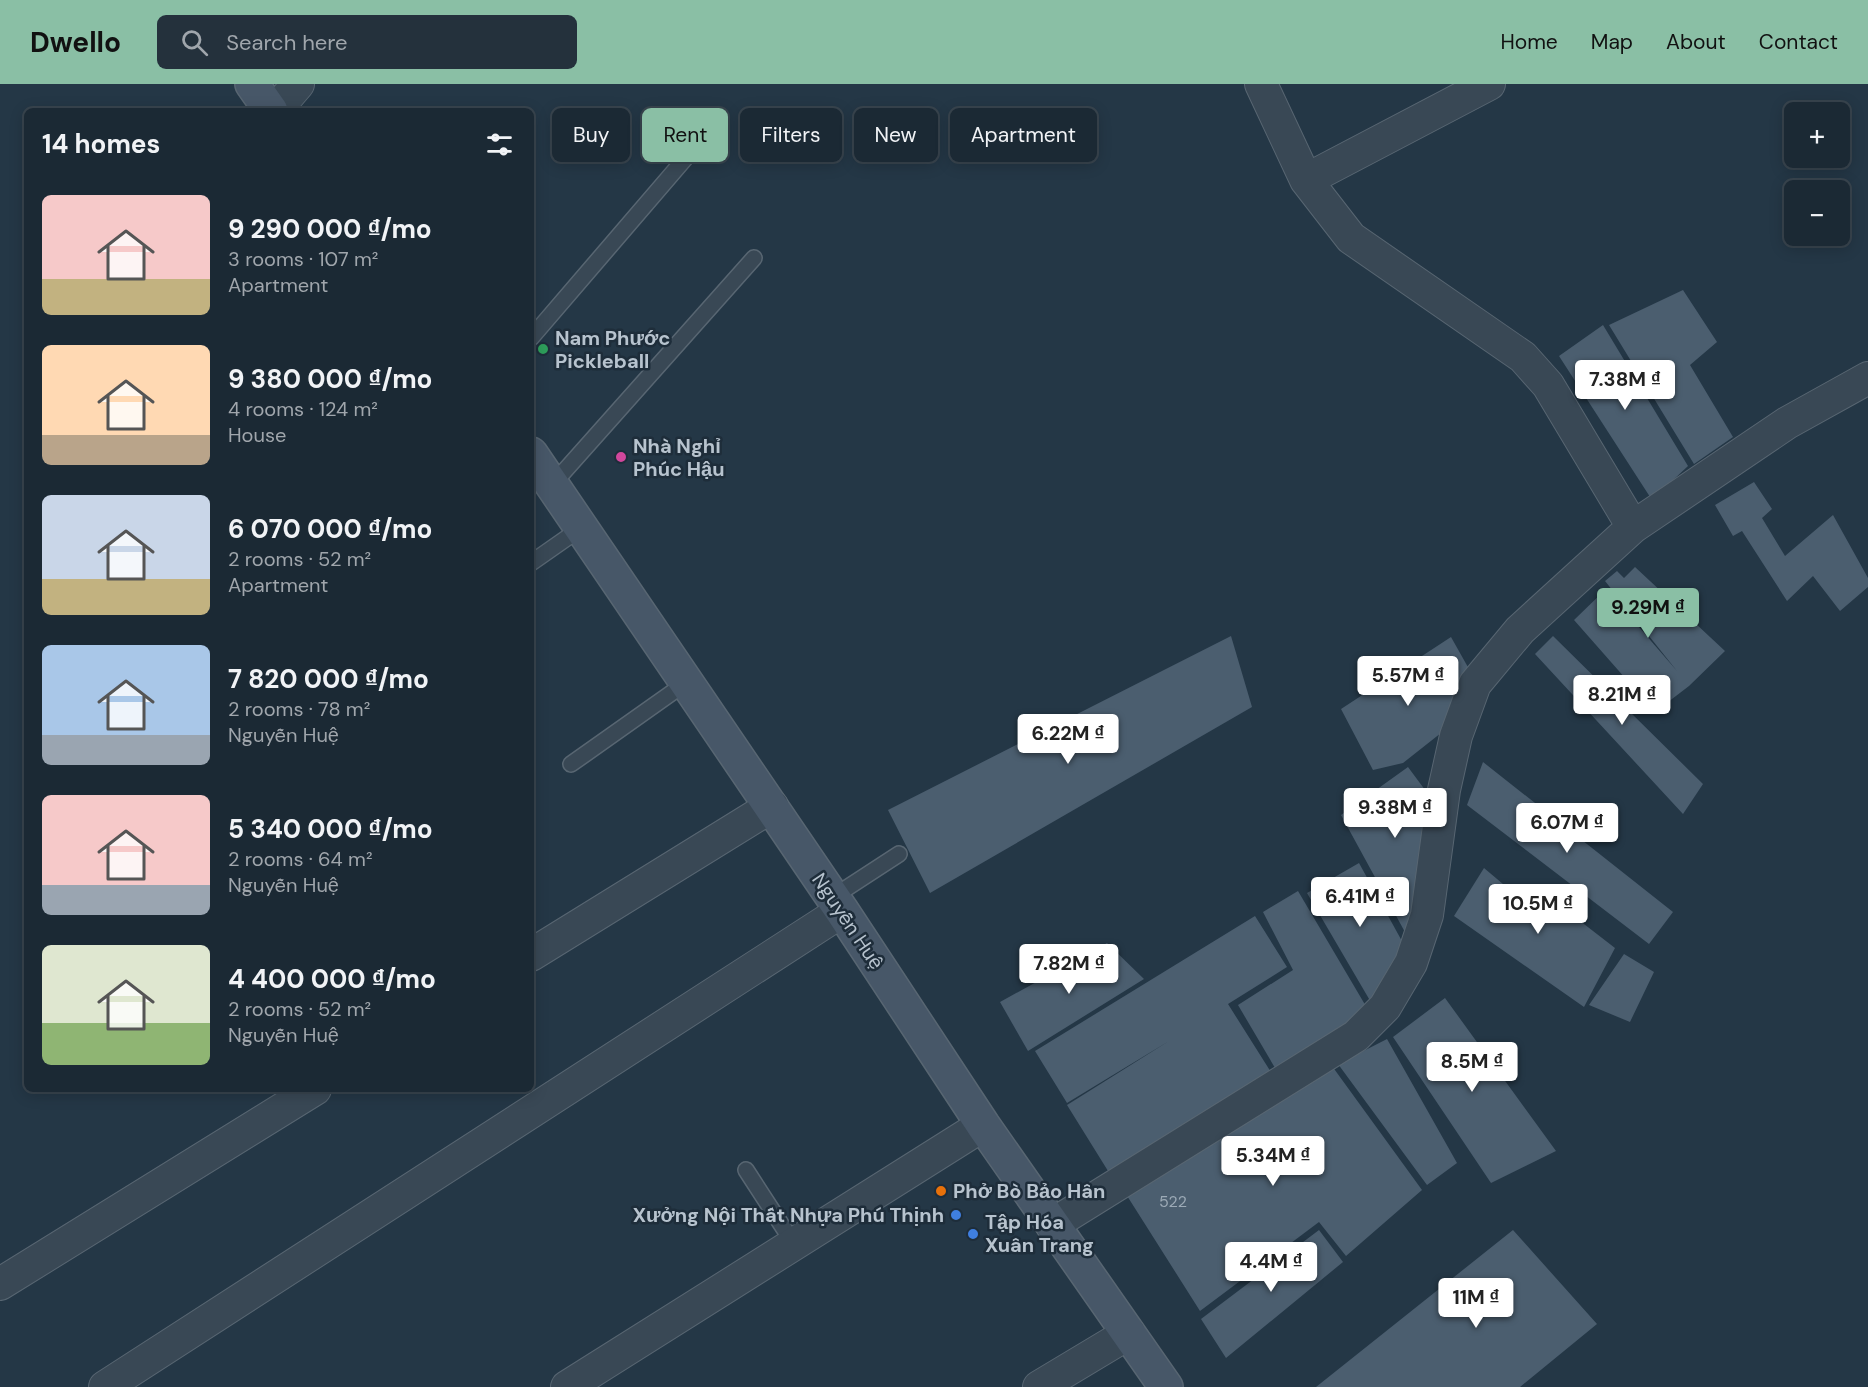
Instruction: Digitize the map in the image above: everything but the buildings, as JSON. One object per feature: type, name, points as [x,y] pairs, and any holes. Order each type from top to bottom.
[{"type":"street","points":[[252,84],[271,108]]},
{"type":"street","points":[[276,108],[298,84]]},
{"type":"street","points":[[1261,84],[1306,180],[1351,238],[1523,357],[1548,385],[1633,527]]},
{"type":"street","points":[[1306,180],[1489,84]]},
{"type":"street","points":[[1052,1225],[1356,1036],[1385,1007],[1411,963],[1427,915],[1444,790],[1456,736],[1475,684],[1520,630],[1633,527],[1787,423],[1868,378]]},
{"type":"street","name":"Nguyễn Huệ","points":[[534,458],[772,806],[983,1125],[1166,1387]]},
{"type":"street","points":[[534,953],[772,806]]},
{"type":"street","points":[[105,1387],[838,904]]},
{"type":"street","points":[[0,1284],[310,1092]]},
{"type":"street","points":[[567,1387],[983,1125]]},
{"type":"street","points":[[1039,1387],[1129,1333]]},
{"type":"lane","points":[[534,335],[682,162]]},
{"type":"lane","points":[[552,485],[754,258]]},
{"type":"lane","points":[[534,561],[581,528]]},
{"type":"lane","points":[[571,764],[687,682]]},
{"type":"lane","points":[[838,904],[899,854]]},
{"type":"lane","points":[[746,1170],[794,1244]]},
{"type":"place","name":"Nam Phước Pickleball","points":[[543,349]]},
{"type":"place","name":"Nhà Nghỉ Phúc Hậu","points":[[621,457]]},
{"type":"place","name":"Phở Bò Bảo Hân","points":[[941,1191]]},
{"type":"place","name":"Xưởng Nội Thất Nhựa Phú Thịnh","points":[[956,1215]]},
{"type":"place","name":"Tập Hóa Xuân Trang","points":[[973,1234]]}]
